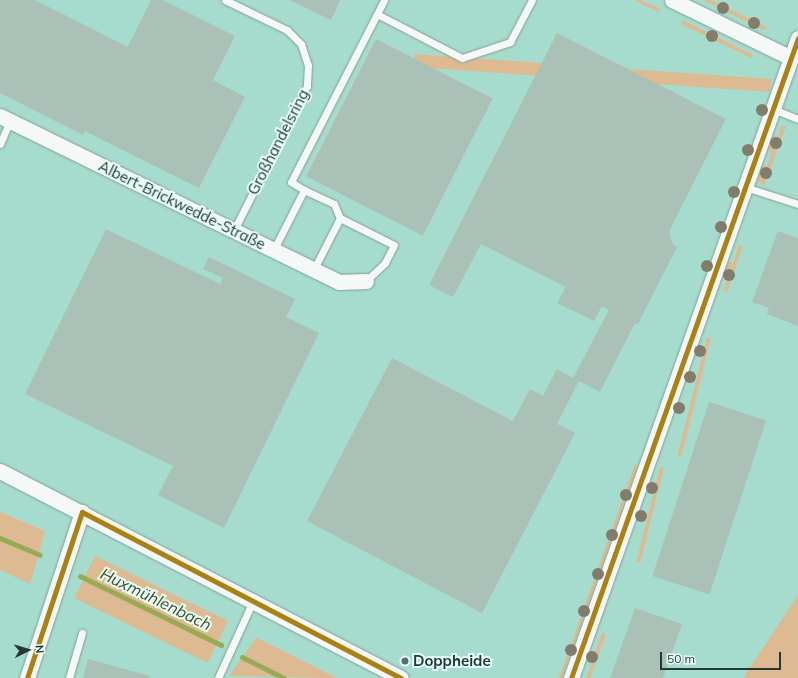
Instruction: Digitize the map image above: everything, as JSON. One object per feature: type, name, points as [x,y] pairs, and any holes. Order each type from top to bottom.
[{"type":"street","points":[[672,0],[791,58]]},
{"type":"street","points":[[571,678],[798,38]]},
{"type":"street","name":"Albert-Brickwedde-Straße","points":[[5,118],[339,282],[366,281]]},
{"type":"street","points":[[0,471],[253,600],[401,678]]},
{"type":"street","points":[[27,678],[82,512]]},
{"type":"lane","name":"Großhandelsring","points":[[225,0],[287,30],[301,44],[308,64],[307,86],[234,230]]},
{"type":"lane","points":[[366,281],[385,263],[394,245],[340,218],[334,204],[304,190],[291,182],[384,0]]},
{"type":"lane","points":[[377,14],[462,58],[510,42],[532,0]]},
{"type":"lane","points":[[773,110],[798,119]]},
{"type":"lane","points":[[0,144],[5,118]]},
{"type":"lane","points":[[745,187],[798,204]]},
{"type":"lane","points":[[274,249],[304,190]]},
{"type":"lane","points":[[314,269],[340,218]]},
{"type":"lane","points":[[218,678],[253,600]]},
{"type":"lane","points":[[68,678],[82,633]]},
{"type":"shaded area","points":[[0,0],[798,0],[798,595],[743,678],[0,678]]},
{"type":"shaded area","points":[[634,0],[641,0],[660,9],[658,12]]},
{"type":"shaded area","points":[[703,0],[711,0],[768,28],[763,30]]},
{"type":"shaded area","points":[[683,20],[753,55],[751,58],[681,24]]},
{"type":"shaded area","points":[[415,54],[771,79],[770,92],[414,67]]},
{"type":"shaded area","points":[[781,126],[786,126],[764,186],[757,180],[762,166],[767,166],[772,152],[768,149],[773,136],[778,137]]},
{"type":"shaded area","points":[[739,245],[743,246],[727,292],[723,291],[727,281],[723,278],[728,262],[733,263]]},
{"type":"shaded area","points":[[707,337],[711,338],[681,456],[677,455]]},
{"type":"shaded area","points":[[635,464],[638,466],[562,678],[559,678]]},
{"type":"shaded area","points":[[660,467],[664,468],[640,563],[636,562]]},
{"type":"shaded area","points":[[0,512],[45,531],[30,584],[0,570]]},
{"type":"shaded area","points":[[95,556],[228,621],[207,663],[74,598]]},
{"type":"shaded area","points":[[798,595],[798,678],[743,678]]},
{"type":"shaded area","points":[[602,632],[606,634],[590,678],[586,678]]},
{"type":"shaded area","points":[[257,638],[337,678],[229,676]]},
{"type":"building","points":[[0,0],[35,0],[128,47],[151,0],[163,0],[235,36],[213,80],[245,97],[199,188],[85,131],[83,135],[0,93]]},
{"type":"building","points":[[289,0],[340,0],[331,20]]},
{"type":"building","points":[[557,33],[726,119],[669,231],[673,245],[677,247],[638,324],[635,323],[600,392],[579,381],[557,424],[575,433],[482,613],[307,521],[392,358],[513,421],[530,389],[543,396],[557,369],[573,378],[609,310],[602,306],[594,321],[557,303],[566,287],[481,244],[453,297],[429,285]]},
{"type":"building","points":[[376,39],[493,98],[423,236],[306,176]]},
{"type":"building","points":[[106,229],[220,284],[223,278],[203,269],[209,257],[295,299],[286,317],[319,333],[224,528],[158,495],[173,466],[25,394]]},
{"type":"building","points":[[778,231],[798,238],[798,326],[767,314],[769,308],[752,302]]},
{"type":"building","points":[[709,402],[766,421],[710,595],[652,576]]},
{"type":"building","points":[[635,608],[682,624],[663,678],[610,678]]},
{"type":"building","points":[[88,659],[150,676],[149,678],[83,678]]},
{"type":"waterway","name":"Huxmühlenbach","points":[[0,538],[40,555]]},
{"type":"waterway","name":"Huxmühlenbach","points":[[80,576],[221,645]]},
{"type":"waterway","name":"Huxmühlenbach","points":[[242,657],[284,678]]},
{"type":"transit line","points":[[571,678],[798,38]]},
{"type":"transit line","points":[[82,512],[401,678]]},
{"type":"transit line","points":[[27,678],[82,512]]},
{"type":"place","name":"Doppheide","points":[[405,661]]}]
